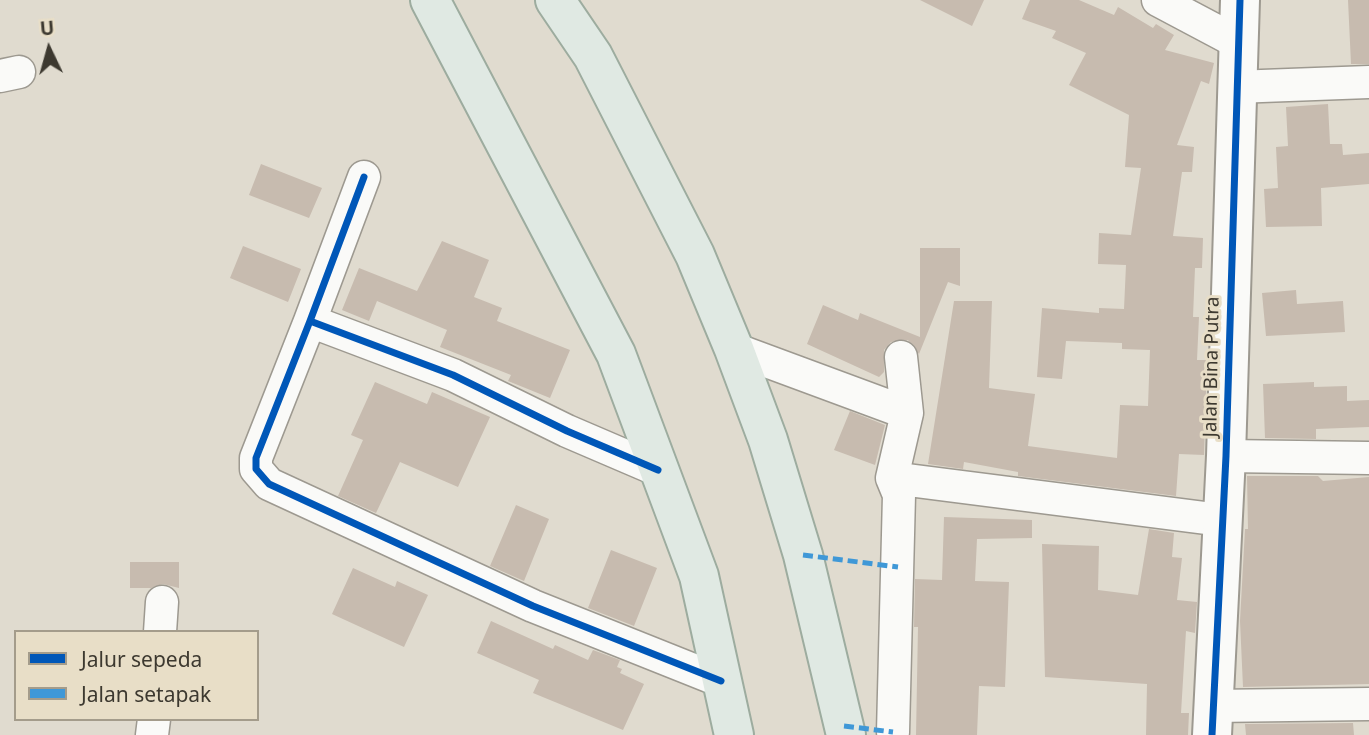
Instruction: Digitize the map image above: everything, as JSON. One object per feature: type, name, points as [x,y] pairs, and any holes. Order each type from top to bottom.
[{"type":"main road","points":[[430,0],[616,354],[699,576],[734,735]]},
{"type":"main road","points":[[555,0],[593,57],[695,255],[734,349],[768,440],[803,555],[846,735]]},
{"type":"street","points":[[1158,0],[1239,43]]},
{"type":"street","name":"Jalan Bina Putra","points":[[1212,721],[1226,456],[1235,87],[1240,0]]},
{"type":"street","points":[[1235,87],[1369,82]]},
{"type":"street","points":[[364,177],[256,458],[256,469],[269,484],[533,606],[721,681]]},
{"type":"street","points":[[310,321],[453,375],[567,431],[658,470]]},
{"type":"street","points":[[734,349],[907,413]]},
{"type":"street","points":[[892,732],[899,495],[892,478],[907,413],[901,357]]},
{"type":"street","points":[[1226,456],[1369,458]]},
{"type":"street","points":[[892,478],[1221,520]]},
{"type":"street","points":[[1212,721],[1369,704]]},
{"type":"building","points":[[920,0],[984,0],[972,26]]},
{"type":"building","points":[[1030,0],[1079,0],[1114,15],[1118,7],[1153,28],[1156,24],[1174,35],[1165,50],[1214,63],[1209,84],[1201,81],[1177,145],[1194,147],[1192,172],[1182,172],[1173,236],[1203,238],[1202,268],[1195,268],[1193,317],[1199,317],[1197,360],[1207,360],[1204,455],[1179,454],[1176,496],[1018,476],[1018,472],[964,462],[963,469],[928,464],[954,301],[992,301],[989,388],[1035,394],[1028,446],[1117,458],[1120,405],[1148,406],[1150,350],[1122,349],[1122,343],[1066,341],[1062,379],[1037,377],[1042,308],[1099,313],[1099,308],[1124,309],[1126,265],[1098,264],[1099,233],[1131,235],[1141,168],[1125,167],[1129,115],[1069,85],[1086,53],[1052,38],[1056,31],[1022,19]]},
{"type":"building","points":[[1348,0],[1369,0],[1369,64],[1351,64]]},
{"type":"building","points":[[1328,104],[1330,144],[1342,144],[1343,155],[1369,153],[1369,184],[1321,188],[1322,226],[1266,227],[1264,189],[1278,188],[1276,147],[1288,146],[1286,107]]},
{"type":"building","points":[[261,164],[322,188],[309,218],[249,195]]},
{"type":"building","points":[[442,241],[489,260],[474,297],[502,308],[497,321],[570,350],[550,398],[508,381],[511,375],[440,347],[447,330],[377,301],[369,321],[342,310],[359,268],[417,291]]},
{"type":"building","points":[[243,246],[301,269],[288,302],[230,278]]},
{"type":"building","points":[[920,248],[960,248],[960,286],[948,282],[919,354],[908,340],[891,342],[884,350],[884,372],[879,377],[807,344],[823,305],[858,320],[860,313],[920,337]]},
{"type":"building","points":[[1296,290],[1297,304],[1343,301],[1345,332],[1266,336],[1262,293]]},
{"type":"building","points":[[375,382],[427,404],[432,392],[490,417],[458,487],[400,462],[376,513],[338,496],[363,440],[351,435]]},
{"type":"building","points":[[1314,382],[1314,387],[1347,386],[1347,401],[1369,400],[1369,427],[1316,429],[1316,439],[1265,438],[1263,384]]},
{"type":"building","points":[[850,411],[885,425],[875,465],[834,450]]},
{"type":"building","points":[[1247,476],[1318,476],[1323,481],[1369,477],[1369,684],[1243,687],[1240,621],[1245,529],[1248,529]]},
{"type":"building","points":[[516,505],[549,519],[524,581],[490,566]]},
{"type":"building","points":[[944,517],[1032,520],[1032,538],[977,539],[975,581],[1009,582],[1005,687],[979,686],[977,735],[916,735],[918,627],[914,627],[915,579],[942,580]]},
{"type":"building","points":[[1149,529],[1174,533],[1172,557],[1182,558],[1177,600],[1197,602],[1195,633],[1186,631],[1181,713],[1189,713],[1188,735],[1146,735],[1147,684],[1045,677],[1042,544],[1099,546],[1098,590],[1138,595]]},
{"type":"building","points":[[611,550],[657,568],[634,626],[588,608]]},
{"type":"building","points":[[130,562],[179,562],[179,588],[163,584],[151,588],[130,588]]},
{"type":"building","points":[[353,568],[395,587],[397,581],[428,595],[404,647],[332,614]]},
{"type":"building","points":[[491,621],[553,649],[555,645],[588,660],[593,650],[620,660],[617,667],[622,669],[620,673],[644,684],[623,730],[533,693],[539,680],[477,653]]},
{"type":"building","points":[[1353,723],[1354,735],[1246,735],[1245,724]]},
{"type":"marked path","points":[[803,555],[898,567]]},
{"type":"marked path","points":[[844,726],[893,732]]},
{"type":"cycle path","points":[[1212,735],[1226,456],[1240,0]]},
{"type":"cycle path","points":[[364,177],[310,321],[453,375],[567,431],[658,470]]},
{"type":"cycle path","points":[[310,321],[256,458],[256,469],[269,484],[533,606],[721,681]]}]
